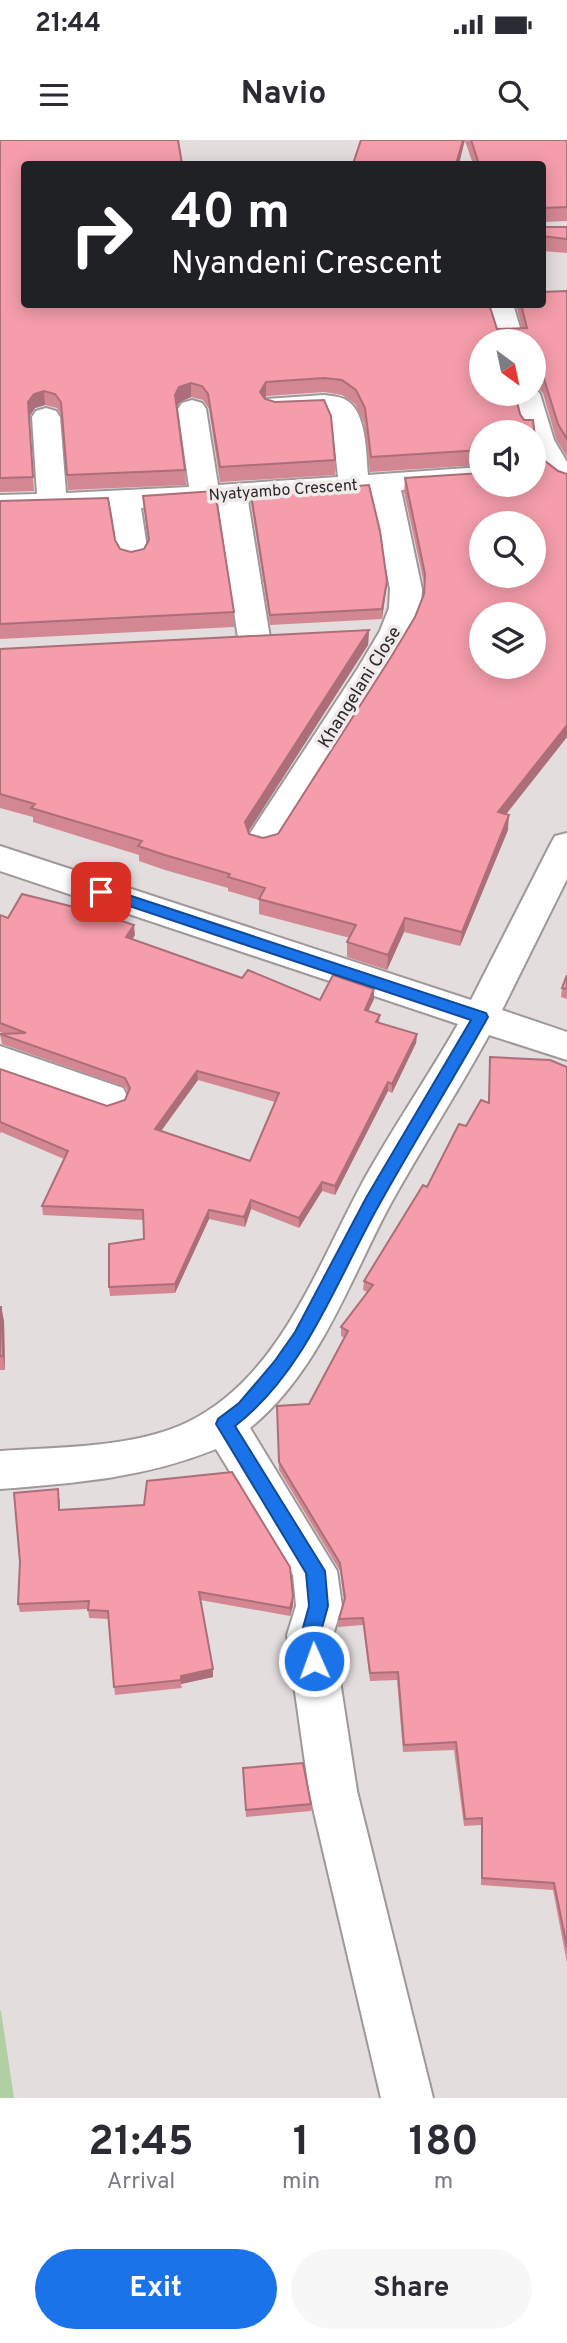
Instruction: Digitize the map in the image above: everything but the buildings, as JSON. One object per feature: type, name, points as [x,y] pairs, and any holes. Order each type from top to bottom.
[{"type":"street","points":[[500,308],[506,329]]},
{"type":"street","name":"Khangelani Close","points":[[264,838],[396,631],[405,608],[406,589],[345,417],[339,408],[327,404],[276,405]]},
{"type":"street","points":[[530,406],[553,474]]},
{"type":"street","points":[[192,409],[219,494],[254,638]]},
{"type":"street","points":[[46,417],[52,501]]},
{"type":"street","name":"Nyatyambo Crescent","points":[[0,504],[125,500],[469,477]]},
{"type":"street","points":[[125,500],[133,554]]},
{"type":"street","points":[[357,633],[396,631]]},
{"type":"street","points":[[0,1470],[90,1462],[151,1452],[224,1424],[245,1408],[281,1367],[301,1338],[372,1202],[556,888],[567,845]]},
{"type":"street","points":[[0,858],[567,1046]]},
{"type":"street","points":[[0,1060],[109,1098]]},
{"type":"street","points":[[224,1424],[315,1571],[319,1606],[310,1635],[333,1791],[407,2098]]},
{"type":"green space","points":[[1,2011],[14,2098],[0,2098]]},
{"type":"route","points":[[101,892],[480,1017],[372,1202],[301,1338],[281,1367],[245,1408],[224,1424],[315,1571],[319,1606],[310,1635],[314,1661]]}]
